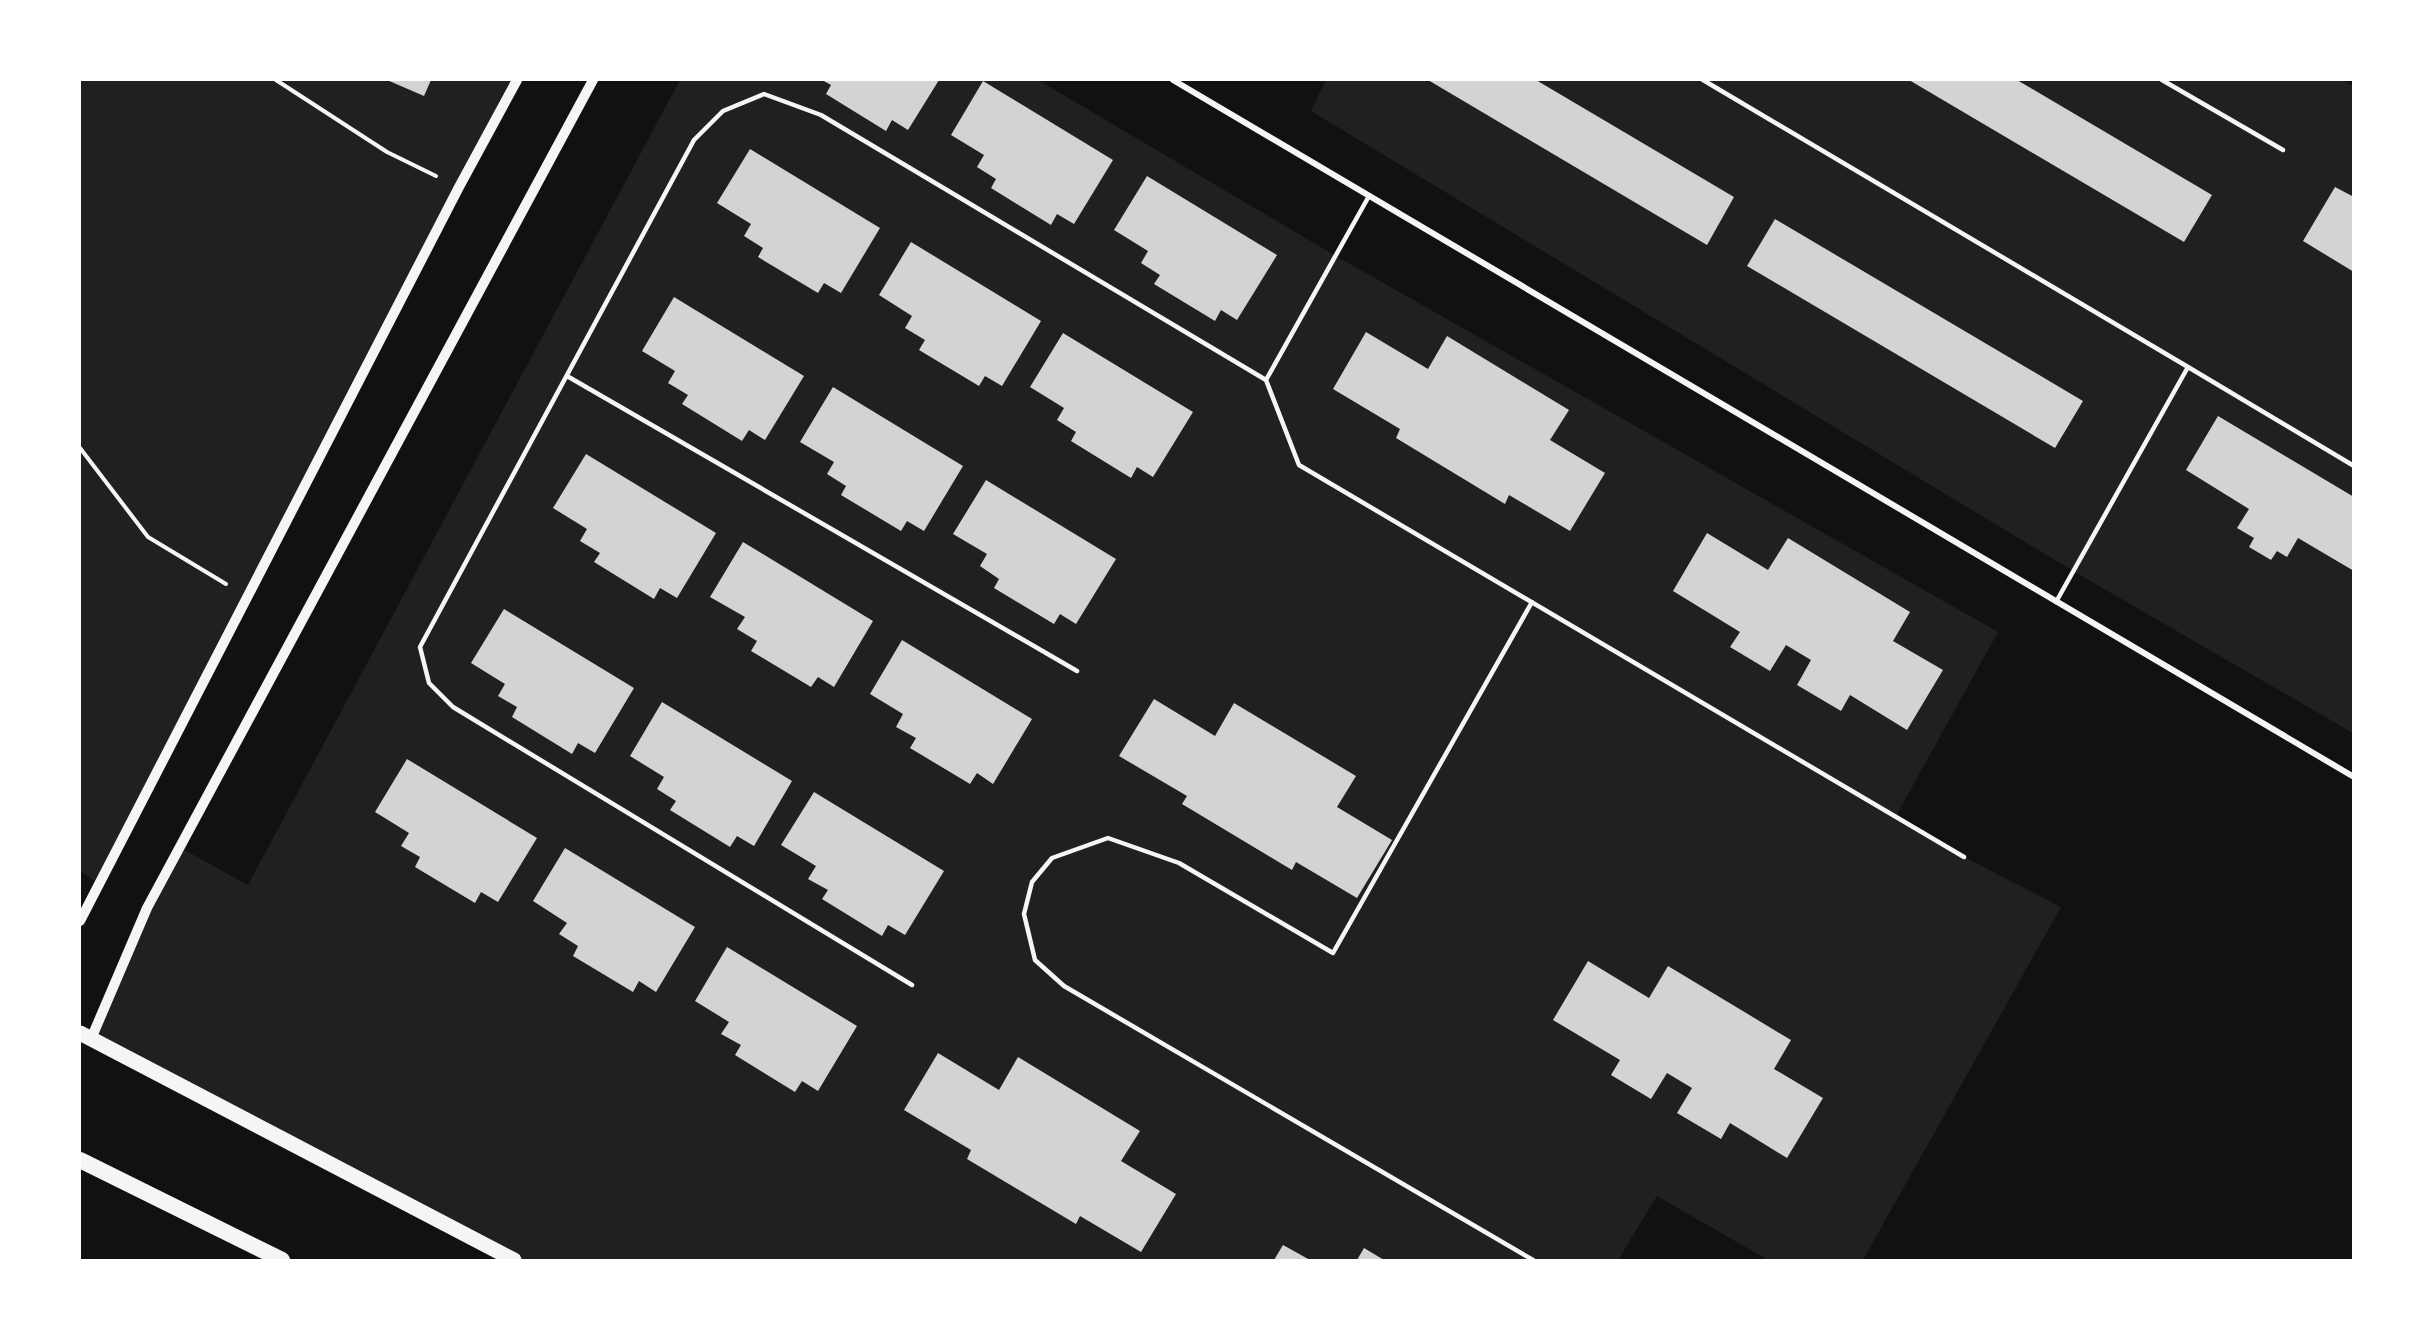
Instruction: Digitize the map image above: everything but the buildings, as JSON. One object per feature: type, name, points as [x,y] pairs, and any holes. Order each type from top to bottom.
[{"type":"highway","points":[[80,1160],[282,1260]]},
{"type":"main road","points":[[85,1036],[514,1260]]},
{"type":"street","points":[[80,921],[459,187],[518,80]]},
{"type":"street","points":[[85,1036],[147,908],[593,80]]},
{"type":"street","points":[[1173,80],[2354,777]]},
{"type":"lane","points":[[1703,80],[2354,466]]},
{"type":"lane","points":[[2162,80],[2283,150]]},
{"type":"lane","points":[[912,985],[453,707],[429,683],[420,647],[694,140],[723,111],[764,94],[821,115],[1266,380],[1299,465],[1964,856]]},
{"type":"lane","points":[[1266,380],[1370,196]]},
{"type":"lane","points":[[2056,602],[2188,367]]},
{"type":"lane","points":[[567,376],[1077,671]]},
{"type":"lane","points":[[1532,602],[1334,953],[1179,863],[1108,838],[1052,858],[1032,882],[1024,914],[1035,960],[1064,986],[1533,1260]]},
{"type":"path","points":[[276,80],[387,152],[459,187]]},
{"type":"path","points":[[80,448],[148,537],[248,597]]},
{"type":"shaded area","points":[[80,80],[517,80],[100,885],[80,871]]},
{"type":"shaded area","points":[[680,80],[1038,80],[1336,256],[1998,632],[1896,816],[1964,857],[2061,907],[1863,1260],[1768,1260],[1657,1196],[1618,1260],[514,1260],[91,1039],[179,847],[248,885]]},
{"type":"shaded area","points":[[1326,80],[2342,80],[2353,86],[2353,733],[2073,571],[1311,111]]}]
